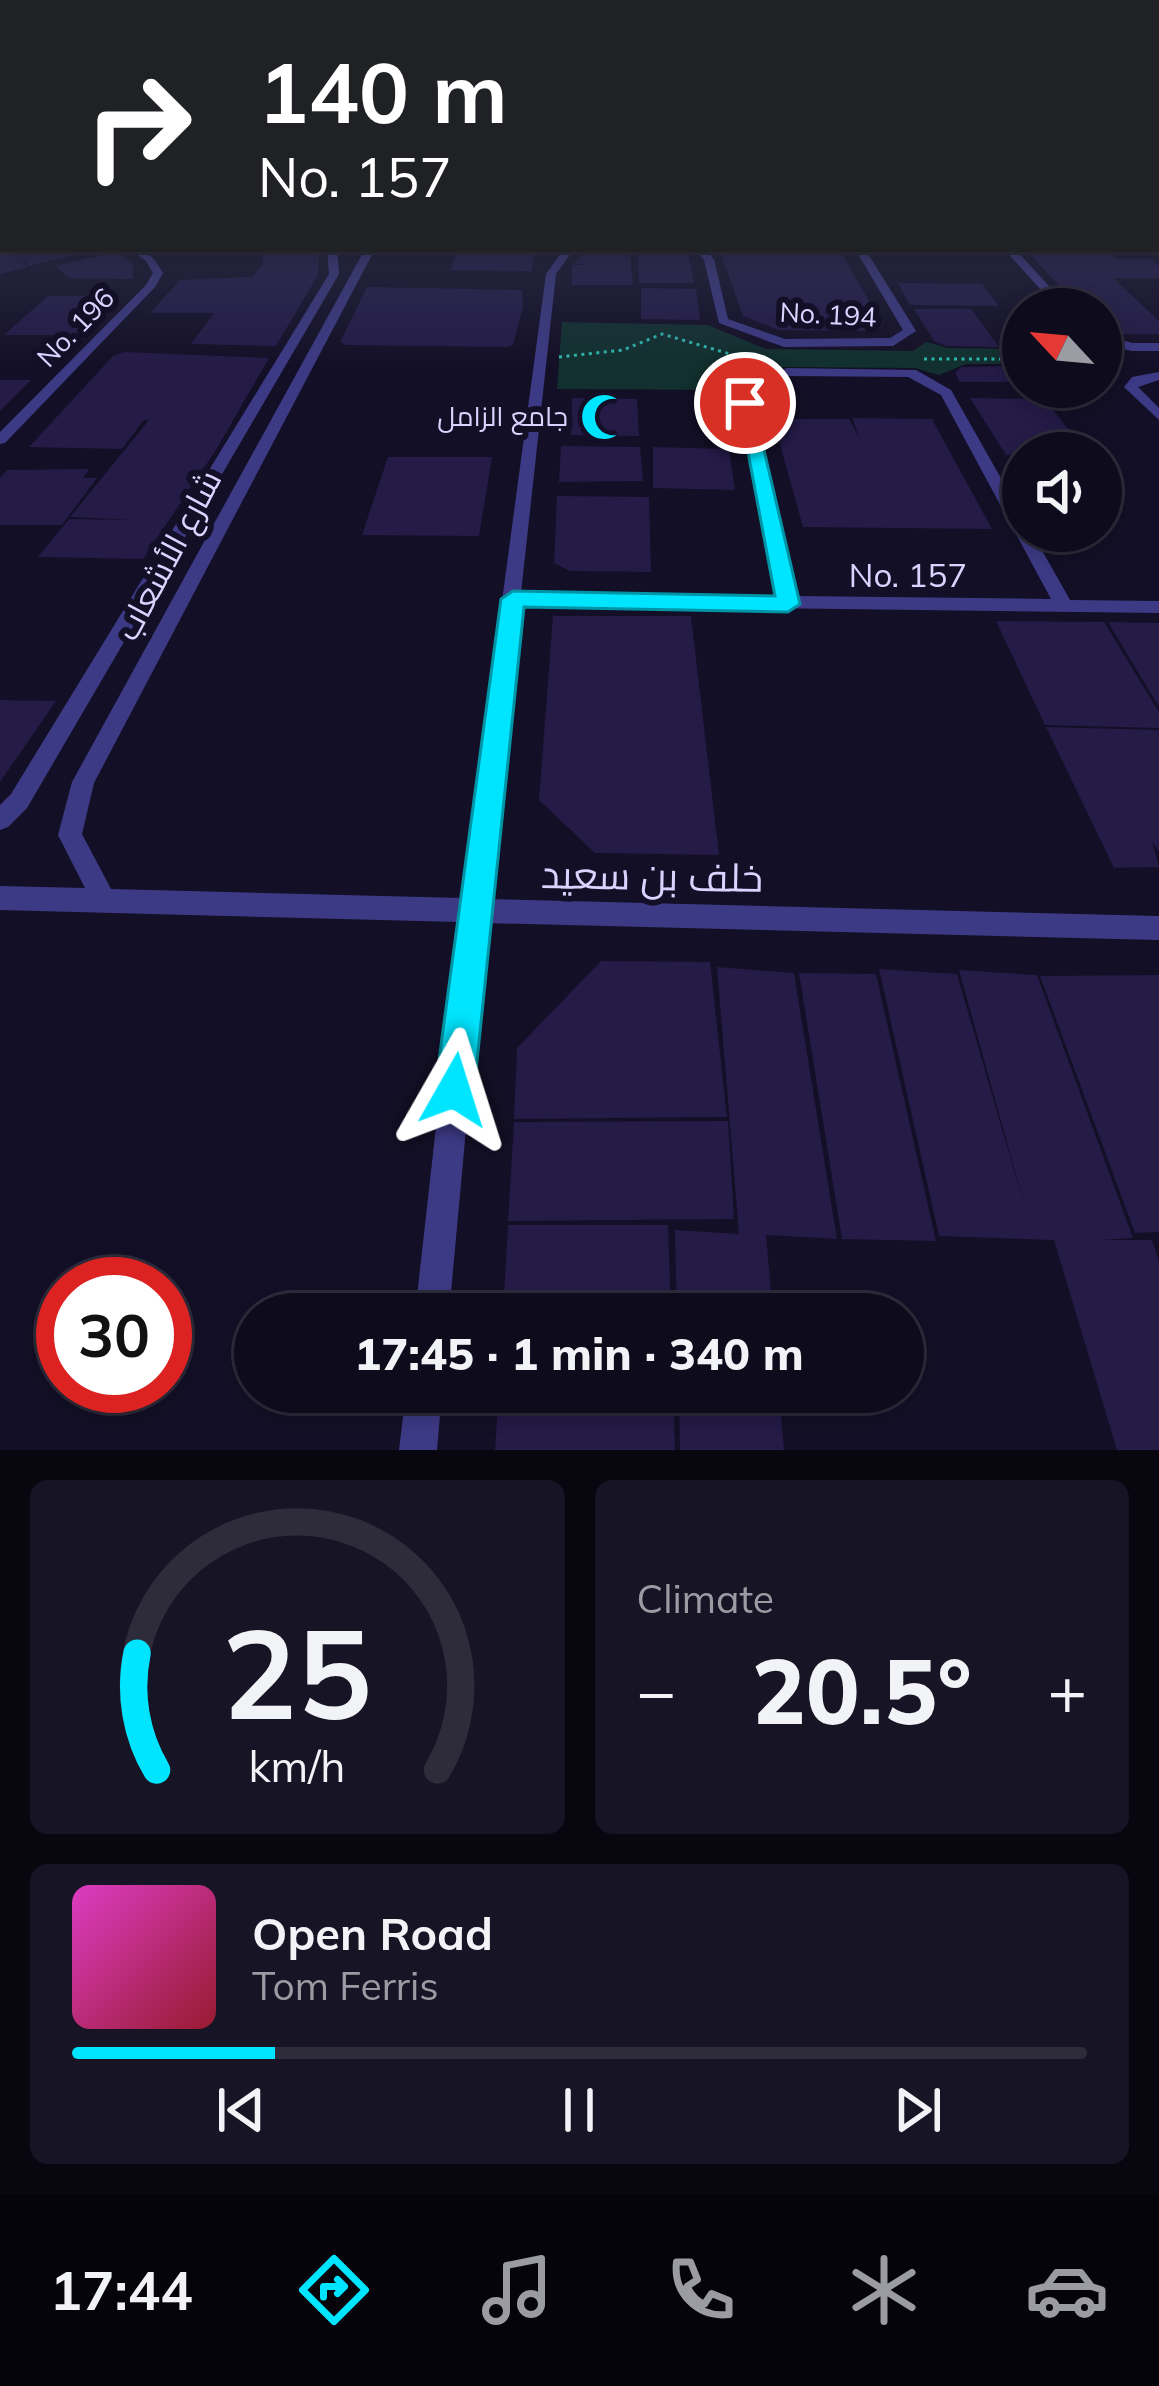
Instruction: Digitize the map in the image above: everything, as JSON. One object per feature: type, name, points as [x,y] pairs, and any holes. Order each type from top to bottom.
[{"type":"street","name":"No. 196","points":[[0,440],[150,287],[158,273],[139,252]]},
{"type":"street","name":"شارع الأشعاب","points":[[0,820],[19,801],[334,274],[332,252]]},
{"type":"street","name":"شارع الأشعاب","points":[[102,897],[70,836],[83,782],[368,252]]},
{"type":"street","points":[[434,1293],[472,911],[551,274],[566,252]]},
{"type":"street","name":"No. 194","points":[[703,252],[709,259],[724,321],[784,343],[893,342],[910,331],[862,252]]},
{"type":"street","points":[[1012,252],[1045,288]]},
{"type":"street","points":[[1122,344],[1159,347]]},
{"type":"street","points":[[788,604],[745,403],[786,372],[911,373],[946,393],[1064,606]]},
{"type":"street","points":[[1159,376],[1137,380],[1131,387],[1159,416]]},
{"type":"street","name":"No. 157","points":[[513,599],[1159,607]]},
{"type":"street","name":"خلف بن سعيد","points":[[2,901],[102,897],[1159,928]]},
{"type":"street","points":[[418,1450],[422,1413]]},
{"type":"green space","points":[[562,322],[708,325],[766,349],[913,351],[926,342],[948,348],[1002,349],[1002,364],[966,364],[939,375],[915,368],[776,367],[732,390],[557,389]]},
{"type":"building","points":[[0,252],[87,252],[29,266],[19,256],[27,267],[0,274]]},
{"type":"building","points":[[119,252],[133,264],[133,279],[69,278],[55,266]]},
{"type":"building","points":[[261,252],[319,253],[318,275],[276,346],[191,344],[214,313],[150,313],[180,280],[252,277],[263,263]]},
{"type":"building","points":[[495,252],[533,252],[531,271],[451,270],[456,254],[500,254]]},
{"type":"building","points":[[585,252],[688,252],[694,283],[639,283],[638,254],[630,254],[633,285],[572,285],[572,265],[587,265],[574,263]]},
{"type":"building","points":[[720,252],[841,252],[883,325],[872,331],[779,330],[743,316]]},
{"type":"building","points":[[1028,252],[1109,252],[1117,259],[1151,259],[1159,266],[1159,278],[1113,278],[1159,321],[1159,334],[1122,334],[1122,288],[1061,288]]},
{"type":"building","points":[[898,283],[982,284],[999,306],[910,305]]},
{"type":"building","points":[[367,287],[522,290],[523,306],[513,345],[506,347],[346,345],[340,342]]},
{"type":"building","points":[[641,288],[696,289],[700,320],[641,319]]},
{"type":"building","points":[[48,296],[117,296],[78,335],[4,335]]},
{"type":"building","points":[[914,309],[971,309],[999,347],[946,346],[934,341]]},
{"type":"building","points":[[124,352],[269,358],[216,450],[143,559],[38,557],[69,519],[135,520],[70,517],[149,420],[144,420],[122,449],[29,447],[113,356]]},
{"type":"building","points":[[1002,366],[1002,382],[960,382],[955,373],[961,367]]},
{"type":"building","points":[[0,380],[31,380],[0,411]]},
{"type":"building","name":"جامع الزامل","points":[[572,398],[637,399],[639,436],[571,435]]},
{"type":"building","points":[[970,398],[1002,398],[1002,408],[1052,408],[1070,432],[1002,432],[1002,449]]},
{"type":"building","points":[[852,418],[932,419],[992,529],[803,527],[773,419],[849,419],[860,439]]},
{"type":"building","points":[[561,446],[640,447],[643,481],[559,482]]},
{"type":"building","points":[[653,447],[729,449],[735,490],[653,488]]},
{"type":"building","points":[[388,457],[492,457],[479,536],[362,535]]},
{"type":"building","points":[[89,469],[83,478],[97,478],[62,525],[0,525],[0,478],[7,470]]},
{"type":"building","points":[[557,496],[649,497],[651,572],[570,571],[554,563]]},
{"type":"building","points":[[553,616],[691,616],[719,855],[595,853],[539,800]]},
{"type":"building","points":[[996,621],[1104,622],[1159,712],[1159,728],[1045,725]]},
{"type":"building","points":[[1108,622],[1159,623],[1159,707]]},
{"type":"building","points":[[0,700],[56,701],[0,782]]},
{"type":"building","points":[[1046,727],[1159,730],[1159,852],[1152,841],[1159,867],[1114,868]]},
{"type":"building","points":[[601,961],[710,962],[727,1117],[514,1119],[517,1048]]},
{"type":"building","points":[[717,967],[794,973],[837,1239],[766,1235],[771,1293],[676,1293],[675,1230],[739,1234]]},
{"type":"building","points":[[879,969],[957,974],[1028,1218],[959,970],[1037,975],[1133,1238],[1099,1240],[1152,1240],[1159,1261],[1159,1450],[1117,1450],[1054,1240],[939,1236]]},
{"type":"building","points":[[799,973],[876,974],[936,1241],[842,1239]]},
{"type":"building","points":[[1159,975],[1159,1232],[1135,1233],[1040,976]]},
{"type":"building","points":[[728,1121],[734,1219],[508,1221],[514,1122]]},
{"type":"building","points":[[508,1225],[668,1225],[670,1293],[504,1293]]},
{"type":"building","points":[[498,1413],[674,1413],[675,1450],[495,1450]]},
{"type":"building","points":[[679,1413],[781,1413],[784,1450],[680,1450]]},
{"type":"place","name":"جامع الزامل","points":[[604,417]]},
{"type":"route","points":[[454,1090],[513,599],[788,604],[745,403]]}]
